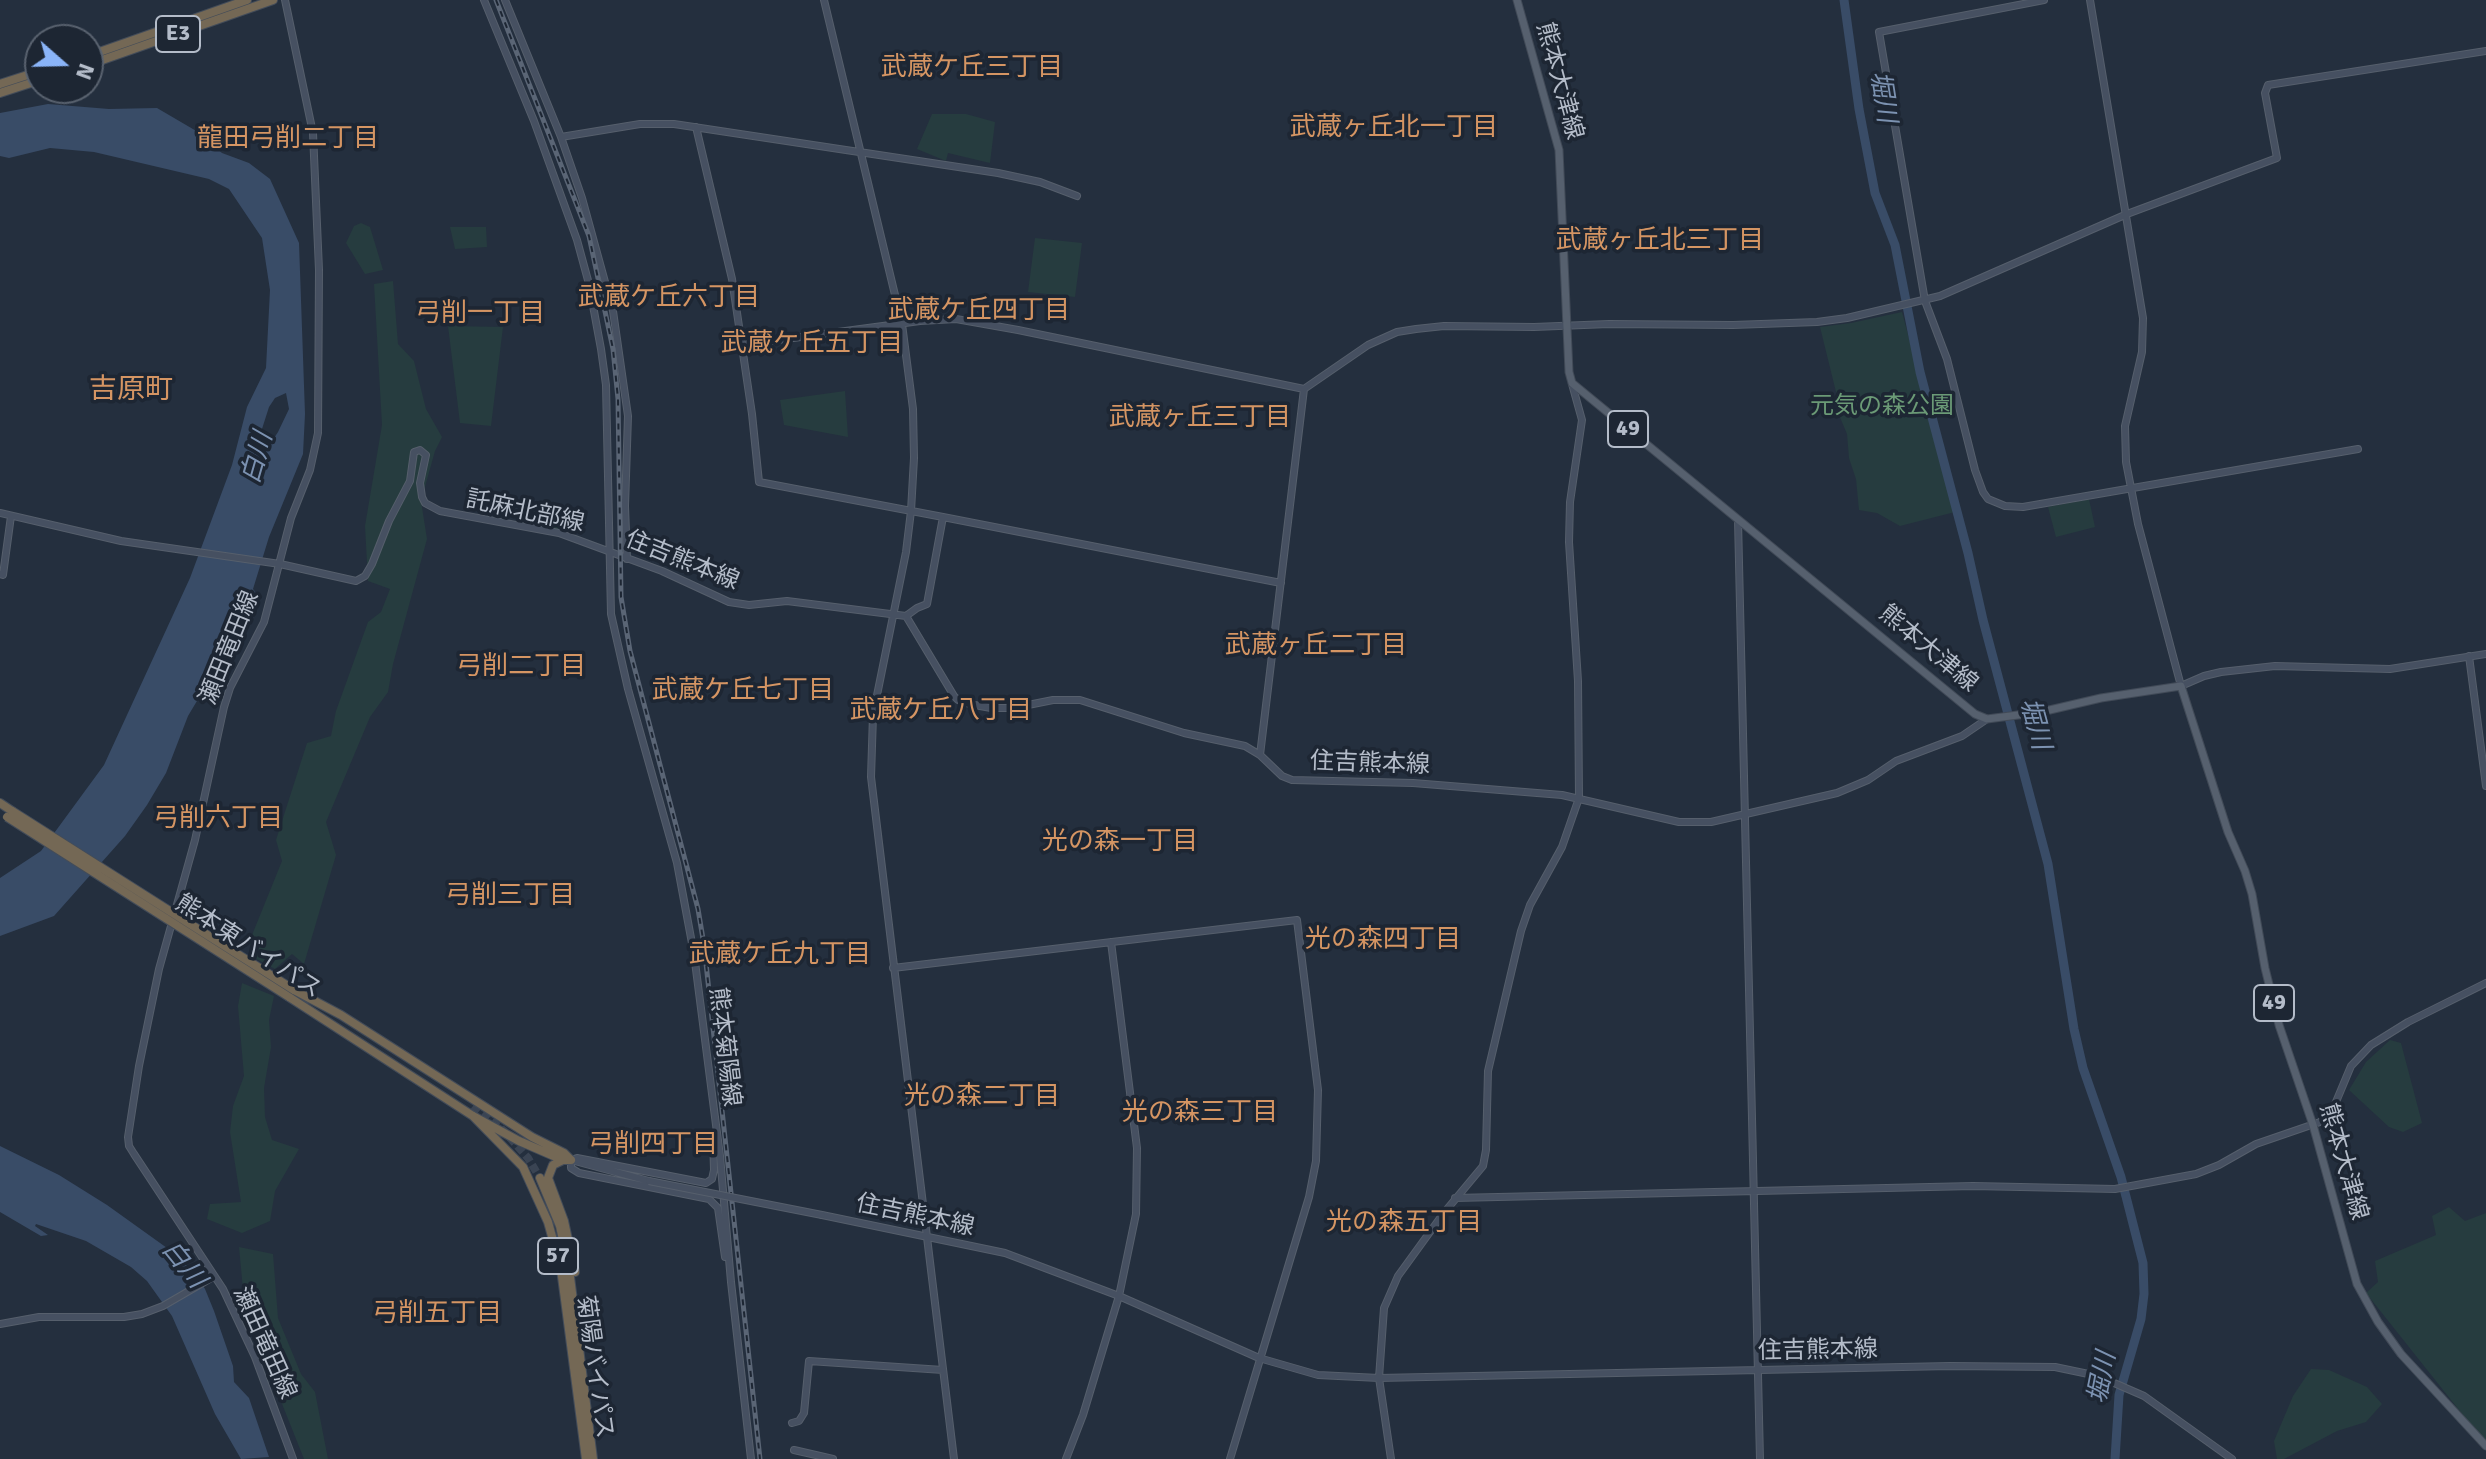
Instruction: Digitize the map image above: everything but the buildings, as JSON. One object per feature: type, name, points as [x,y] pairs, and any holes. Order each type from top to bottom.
[{"type":"highway","name":"E3","points":[[104,50],[247,0]]},
{"type":"highway","name":"E3","points":[[104,59],[271,1]]},
{"type":"highway","points":[[0,84],[24,76]]},
{"type":"highway","points":[[0,93],[24,85]]},
{"type":"highway","name":"熊本東バイパス","points":[[0,803],[6,813],[474,1110]]},
{"type":"highway","points":[[292,993],[341,1015],[510,1135],[567,1160]]},
{"type":"highway","points":[[474,1110],[564,1153],[567,1160]]},
{"type":"highway","name":"菊陽バイパス","points":[[474,1110],[523,1167],[539,1198],[554,1241],[561,1269],[586,1459]]},
{"type":"highway","points":[[510,1135],[523,1131]]},
{"type":"highway","points":[[510,1135],[511,1152]]},
{"type":"highway","points":[[567,1160],[553,1165],[548,1178],[572,1253],[582,1365]]},
{"type":"highway","name":"菊陽バイパス","points":[[540,1178],[556,1214],[563,1241],[593,1459]]},
{"type":"main road","name":"熊本大津線","points":[[1517,0],[1559,150],[1572,383],[1975,714],[1987,719],[2015,716],[2101,698],[2181,686],[2228,832],[2245,871],[2279,1025],[2313,1125],[2357,1284],[2401,1354],[2486,1446]]},
{"type":"street","name":"瀬田竜田線","points":[[285,0],[313,133],[318,258],[318,416],[310,470],[291,518],[264,622],[233,682],[224,707],[195,840],[159,969],[130,1120],[129,1146],[223,1289],[255,1357],[293,1459]]},
{"type":"street","name":"託麻北部線","points":[[0,513],[121,541],[280,564],[352,581],[362,578],[372,564],[389,521],[405,494],[417,450],[426,455],[420,483],[422,497],[432,507],[455,515],[559,533],[609,551],[606,385],[589,284],[555,176],[484,0]]},
{"type":"street","points":[[505,0],[561,137],[593,232],[613,311],[628,416],[627,559]]},
{"type":"street","points":[[824,0],[902,324],[913,409],[914,458],[906,552],[873,715],[870,748],[874,819],[954,1459]]},
{"type":"street","points":[[2044,0],[1879,32],[1925,301],[1947,359],[1979,485],[1988,499],[2005,506],[2023,507],[2358,449]]},
{"type":"street","points":[[2090,0],[2143,318],[2142,352],[2125,426],[2131,489],[2181,686],[2221,672],[2275,666],[2390,669],[2486,654]]},
{"type":"street","points":[[741,345],[938,319],[972,321],[1304,389],[1368,345],[1397,332],[1444,326],[1817,322],[1925,301],[2127,214],[2277,158],[2265,93],[2268,85],[2486,51]]},
{"type":"street","points":[[561,137],[640,124],[696,127],[1027,179],[1077,196]]},
{"type":"street","points":[[696,127],[732,279],[759,482],[1281,583]]},
{"type":"street","points":[[1391,1459],[1379,1378],[1382,1320],[1387,1296],[1398,1276],[1485,1159],[1488,1071],[1521,931],[1530,905],[1562,847],[1579,798],[1578,681],[1569,542],[1570,502],[1582,420],[1572,383]]},
{"type":"street","points":[[1260,755],[1304,389]]},
{"type":"street","points":[[0,574],[3,575],[11,516]]},
{"type":"street","points":[[906,616],[927,604],[943,517]]},
{"type":"street","points":[[1738,520],[1760,1459]]},
{"type":"street","name":"住吉熊本線","points":[[609,551],[729,602],[749,605],[787,601],[906,616],[958,700],[991,708],[1080,700],[1184,733],[1245,746],[1260,755],[1282,776],[1292,780],[1429,783],[1579,798],[1679,822],[1711,822],[1851,788],[1903,757],[1962,736],[1987,719]]},
{"type":"street","name":"熊本菊陽線","points":[[609,551],[614,625],[628,689],[683,888],[720,1156],[751,1459]]},
{"type":"street","points":[[2469,656],[2486,786]]},
{"type":"street","points":[[893,968],[1297,920],[1316,1067],[1319,1124],[1309,1197],[1230,1459]]},
{"type":"street","points":[[1066,1459],[1119,1296],[1136,1214],[1139,1174],[1111,942]]},
{"type":"street","points":[[1455,1198],[1982,1186],[2126,1188],[2209,1170],[2256,1144],[2313,1125],[2333,1109],[2351,1066],[2371,1045],[2408,1022],[2486,983]]},
{"type":"street","points":[[713,1112],[714,1170],[712,1179],[706,1183],[577,1158],[567,1160],[571,1168],[579,1173],[713,1202],[718,1208],[731,1282]]},
{"type":"street","name":"住吉熊本線","points":[[567,1160],[649,1181],[1005,1253],[1119,1296],[1259,1358],[1318,1375],[1379,1378],[2031,1366],[2066,1368],[2113,1381],[2144,1396],[2232,1459]]},
{"type":"street","points":[[0,1324],[39,1317],[124,1317],[163,1306],[213,1277]]},
{"type":"street","points":[[792,1423],[799,1421],[804,1413],[809,1361],[943,1370]]},
{"type":"street","points":[[794,1450],[833,1459]]},
{"type":"green space","points":[[932,114],[966,114],[995,122],[990,163],[948,153],[946,161],[917,149]]},
{"type":"green space","points":[[361,223],[370,227],[383,270],[365,274],[346,243],[354,226]]},
{"type":"green space","points":[[450,227],[486,227],[487,247],[455,249]]},
{"type":"green space","points":[[1035,238],[1082,243],[1075,297],[1028,292]]},
{"type":"green space","points":[[393,281],[398,344],[414,361],[426,409],[442,437],[421,501],[427,539],[388,692],[370,717],[326,822],[336,855],[304,964],[292,954],[275,969],[251,956],[250,940],[282,861],[276,840],[307,743],[331,736],[336,711],[368,622],[381,612],[390,589],[368,581],[365,526],[382,425],[374,284]]},
{"type":"green space","name":"元気の森公園","points":[[1902,312],[1955,512],[1900,526],[1877,513],[1859,510],[1847,434],[1839,415],[1820,327]]},
{"type":"green space","points":[[448,326],[503,327],[491,426],[460,423]]},
{"type":"green space","points":[[845,391],[848,437],[784,425],[780,400]]},
{"type":"green space","points":[[2089,499],[2095,527],[2056,537],[2048,507]]},
{"type":"green space","points":[[528,502],[568,506],[564,530],[527,526]]},
{"type":"green space","points":[[242,983],[274,996],[269,1020],[271,1047],[264,1088],[265,1117],[272,1140],[299,1149],[275,1191],[270,1221],[242,1233],[207,1219],[210,1204],[241,1202],[230,1132],[233,1106],[244,1076],[238,1006]]},
{"type":"green space","points":[[2390,1040],[2401,1043],[2422,1123],[2403,1132],[2389,1127],[2349,1090],[2366,1062]]},
{"type":"green space","points":[[2449,1207],[2465,1221],[2486,1213],[2486,1444],[2366,1293],[2378,1282],[2375,1261],[2436,1235],[2432,1216]]},
{"type":"green space","points":[[239,1247],[273,1254],[278,1318],[301,1374],[315,1392],[328,1459],[304,1459],[245,1311]]},
{"type":"green space","points":[[2311,1369],[2329,1370],[2367,1387],[2382,1404],[2366,1422],[2337,1431],[2284,1459],[2277,1459],[2274,1441],[2293,1396]]},
{"type":"water","name":"白川","points":[[48,104],[109,109],[157,108],[198,132],[222,153],[249,163],[270,179],[299,243],[305,414],[303,454],[269,537],[253,589],[259,597],[188,716],[166,773],[125,836],[54,916],[0,936],[0,878],[41,851],[104,765],[190,578],[232,465],[247,407],[266,368],[270,290],[262,238],[229,189],[209,179],[94,152],[50,148],[9,158],[0,156],[0,113]],"holes":[[[286,393],[289,409],[263,455],[254,454],[269,407],[275,398]]]},
{"type":"water","name":"白川","points":[[0,1146],[59,1175],[107,1205],[174,1253],[196,1275],[214,1311],[233,1366],[234,1382],[249,1398],[269,1457],[241,1459],[215,1414],[172,1316],[147,1281],[131,1267],[86,1241],[36,1224],[48,1235],[41,1236],[0,1212]]},
{"type":"waterway","name":"堀川","points":[[1844,0],[1859,109],[1875,193],[1895,245],[1920,372],[2048,864],[2083,1068],[2121,1177],[2143,1263],[2141,1319],[2119,1395],[2115,1459]]},
{"type":"tunnel","points":[[473,1106],[504,1131],[528,1158],[540,1178]]},
{"type":"railway","points":[[496,0],[589,236],[613,349],[618,399],[621,597],[630,651],[698,909],[704,945],[760,1459]]},
{"type":"district","name":"武蔵ケ丘三丁目","points":[[972,68]]},
{"type":"district","name":"武蔵ヶ丘北一丁目","points":[[1394,128]]},
{"type":"district","name":"龍田弓削二丁目","points":[[288,139]]},
{"type":"district","name":"武蔵ヶ丘北三丁目","points":[[1660,241]]},
{"type":"district","name":"武蔵ケ丘六丁目","points":[[669,298]]},
{"type":"district","name":"武蔵ケ丘四丁目","points":[[979,311]]},
{"type":"district","name":"弓削一丁目","points":[[480,314]]},
{"type":"district","name":"武蔵ケ丘五丁目","points":[[812,344]]},
{"type":"district","name":"吉原町","points":[[131,391]]},
{"type":"district","name":"武蔵ヶ丘三丁目","points":[[1200,418]]},
{"type":"district","name":"武蔵ヶ丘二丁目","points":[[1316,646]]},
{"type":"district","name":"弓削二丁目","points":[[521,667]]},
{"type":"district","name":"武蔵ケ丘七丁目","points":[[743,691]]},
{"type":"district","name":"武蔵ケ丘八丁目","points":[[941,711]]},
{"type":"district","name":"弓削六丁目","points":[[218,819]]},
{"type":"district","name":"光の森一丁目","points":[[1120,842]]},
{"type":"district","name":"弓削三丁目","points":[[510,896]]},
{"type":"district","name":"光の森四丁目","points":[[1383,940]]},
{"type":"district","name":"武蔵ケ丘九丁目","points":[[780,955]]},
{"type":"district","name":"光の森二丁目","points":[[982,1097]]},
{"type":"district","name":"光の森三丁目","points":[[1200,1113]]},
{"type":"district","name":"弓削四丁目","points":[[653,1145]]},
{"type":"district","name":"光の森五丁目","points":[[1404,1223]]},
{"type":"district","name":"弓削五丁目","points":[[437,1314]]}]
